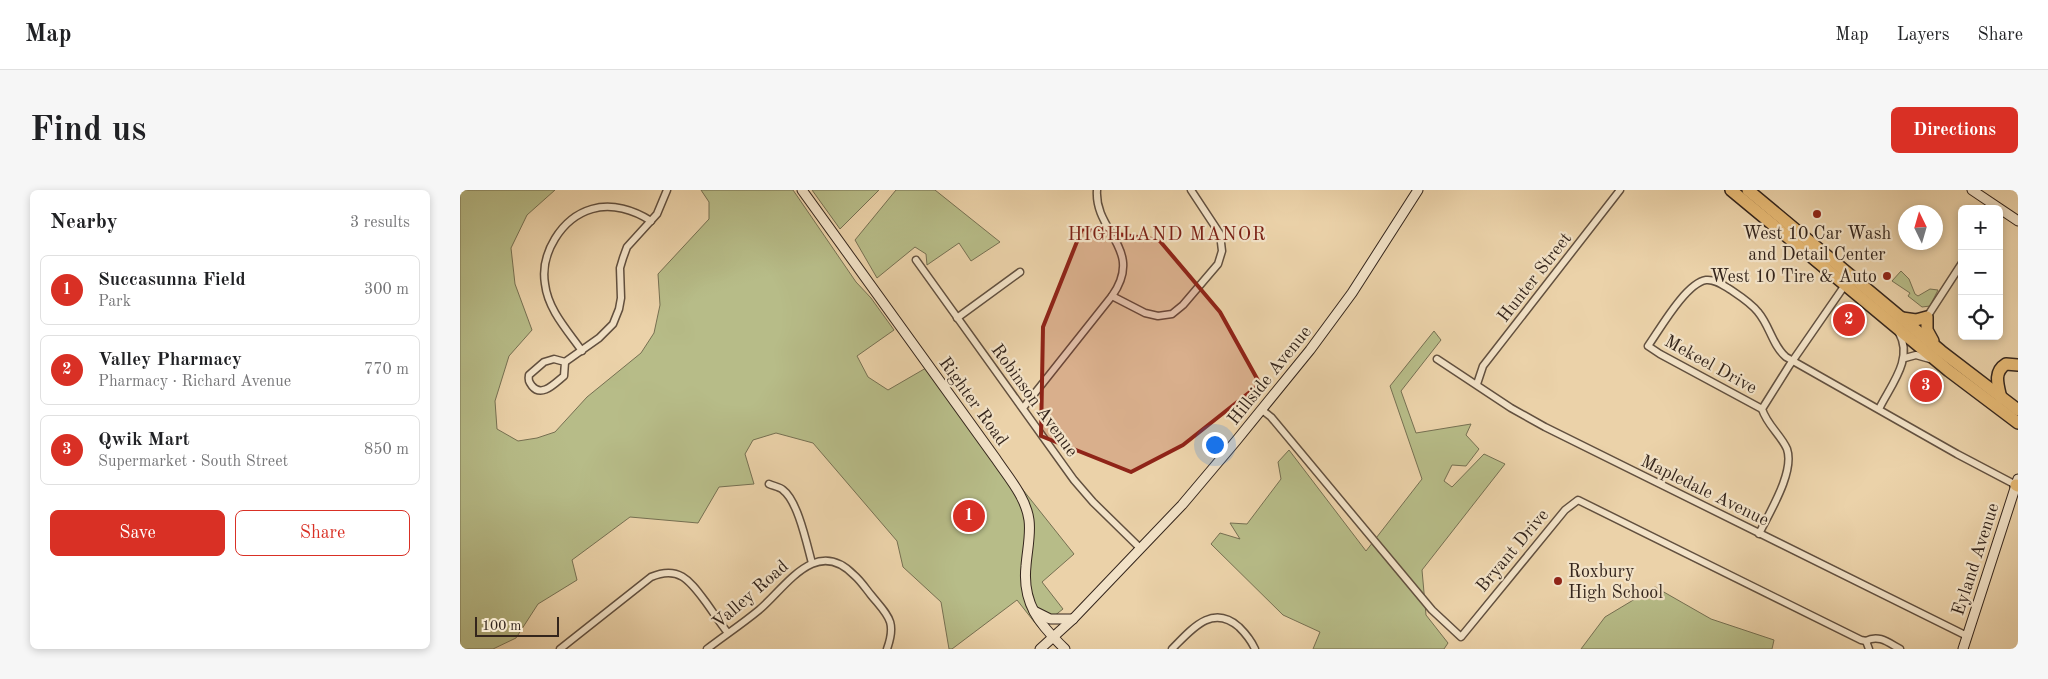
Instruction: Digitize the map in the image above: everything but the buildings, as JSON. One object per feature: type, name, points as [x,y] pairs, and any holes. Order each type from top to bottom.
[{"type":"highway","points":[[1731,190],[1845,285],[1940,351],[2015,407]]},
{"type":"highway","points":[[1748,190],[1895,320],[1942,365],[2018,423]]},
{"type":"highway","points":[[1895,320],[1912,320],[1928,317],[1928,334],[1940,351]]},
{"type":"highway","points":[[2001,398],[1997,381],[1998,372],[2006,364],[2018,365]]},
{"type":"street","points":[[565,362],[564,376],[546,389],[537,391],[530,383],[529,375],[544,362],[554,359],[565,362],[610,328],[616,319],[621,298],[620,268],[623,258],[628,247],[651,221],[662,205],[667,190]]},
{"type":"street","name":"Righter Road","points":[[802,190],[1020,494],[1029,519],[1026,597],[1040,622],[1064,649]]},
{"type":"street","points":[[1023,408],[1112,296],[1122,276],[1123,257],[1119,245],[1101,217],[1098,207],[1097,190]]},
{"type":"street","points":[[1112,296],[1145,313],[1158,316],[1172,314],[1183,305],[1218,264],[1222,251],[1220,234],[1191,190]]},
{"type":"street","name":"Hillside Avenue","points":[[1040,649],[1073,619],[1199,487],[1310,350],[1352,293],[1418,190]]},
{"type":"street","name":"Hunter Street","points":[[1477,384],[1483,366],[1620,190]]},
{"type":"street","points":[[1972,190],[1983,193],[1993,205]]},
{"type":"street","points":[[582,351],[559,317],[547,294],[544,267],[549,248],[569,223],[592,209],[611,207],[627,209],[639,213],[651,221]]},
{"type":"street","points":[[2003,212],[2018,221]]},
{"type":"street","name":"Robinson Avenue","points":[[916,260],[1074,480],[1140,548]]},
{"type":"street","points":[[1928,317],[1958,269]]},
{"type":"street","points":[[957,318],[1020,272]]},
{"type":"street","name":"Mekeel Drive","points":[[1762,409],[1648,346],[1691,288],[1702,281],[1711,280],[1720,283],[1752,305],[1764,320],[1778,348],[1793,361]]},
{"type":"street","points":[[1759,534],[1784,481],[1789,463],[1785,447],[1766,420],[1762,409],[1845,285]]},
{"type":"street","points":[[1878,409],[1905,358],[1903,340],[1895,320]]},
{"type":"street","points":[[1905,358],[1916,355],[1942,365]]},
{"type":"street","name":"Mapledale Avenue","points":[[1437,359],[1545,427],[1967,636]]},
{"type":"street","points":[[1793,361],[2017,484]]},
{"type":"street","name":"Bryant Drive","points":[[1262,410],[1270,417],[1432,610],[1461,637],[1565,510],[1578,500],[1866,641],[1872,638],[1880,638],[1900,649]]},
{"type":"street","points":[[768,484],[783,490],[794,506],[800,519],[812,562],[820,560],[836,564],[854,574],[886,613],[891,623],[892,634],[887,649]]},
{"type":"street","name":"Eyland Avenue","points":[[1963,649],[2017,484]]},
{"type":"street","name":"Valley Road","points":[[707,649],[759,610],[804,567],[812,562]]},
{"type":"street","points":[[560,649],[651,577],[664,573],[680,575],[692,584],[728,633]]},
{"type":"street","points":[[1034,611],[1050,619],[1073,619]]},
{"type":"street","points":[[1172,649],[1202,621],[1212,618],[1224,618],[1234,623],[1252,641],[1255,649]]},
{"type":"street","points":[[1866,641],[1869,649]]},
{"type":"highlighted area","points":[[1082,229],[1159,240],[1220,312],[1260,384],[1183,445],[1131,472],[1041,436],[1043,327]]},
{"type":"green space","points":[[460,190],[555,190],[527,215],[511,248],[515,284],[532,330],[509,356],[495,401],[497,429],[518,441],[537,438],[555,432],[587,397],[641,353],[654,333],[660,305],[658,274],[709,219],[709,202],[701,190],[793,190],[856,282],[871,298],[894,330],[857,356],[868,377],[888,390],[926,368],[1074,554],[1042,582],[1063,609],[1039,628],[1017,600],[952,649],[949,649],[941,602],[903,567],[897,541],[813,443],[776,433],[753,440],[745,454],[754,484],[719,487],[698,523],[630,517],[572,560],[577,580],[538,604],[516,638],[493,649],[460,649]]},
{"type":"green space","points":[[812,190],[879,190],[840,229]]},
{"type":"green space","points":[[896,190],[935,190],[1000,242],[971,261],[959,243],[927,265],[926,254],[915,247],[877,278],[855,240]]},
{"type":"green space","points":[[1901,271],[1909,279],[1915,294],[1918,296],[1930,289],[1938,290],[1930,306],[1922,307],[1908,296],[1910,293],[1892,281]]},
{"type":"green space","points":[[1434,331],[1441,340],[1401,391],[1416,433],[1471,424],[1466,435],[1479,449],[1466,466],[1452,465],[1444,481],[1452,487],[1484,454],[1505,464],[1422,570],[1426,615],[1448,643],[1444,649],[1313,649],[1320,632],[1283,615],[1211,544],[1220,533],[1240,539],[1230,523],[1247,524],[1281,479],[1278,462],[1289,450],[1366,551],[1422,479],[1390,386]]},
{"type":"green space","points":[[1655,587],[1711,619],[1774,640],[1772,649],[1581,649],[1605,617]]},
{"type":"place","name":"West 10 Car Wash and Detail Center","points":[[1817,214]]},
{"type":"place","name":"West 10 Tire & Auto","points":[[1887,276]]},
{"type":"place","name":"Valley Pharmacy","points":[[1849,320]]},
{"type":"place","name":"Qwik Mart","points":[[1926,386]]},
{"type":"place","name":"Succasunna Field","points":[[969,516]]},
{"type":"place","name":"Roxbury High School","points":[[1558,581]]},
{"type":"district","name":"HIGHLAND MANOR","points":[[1167,233]]}]
